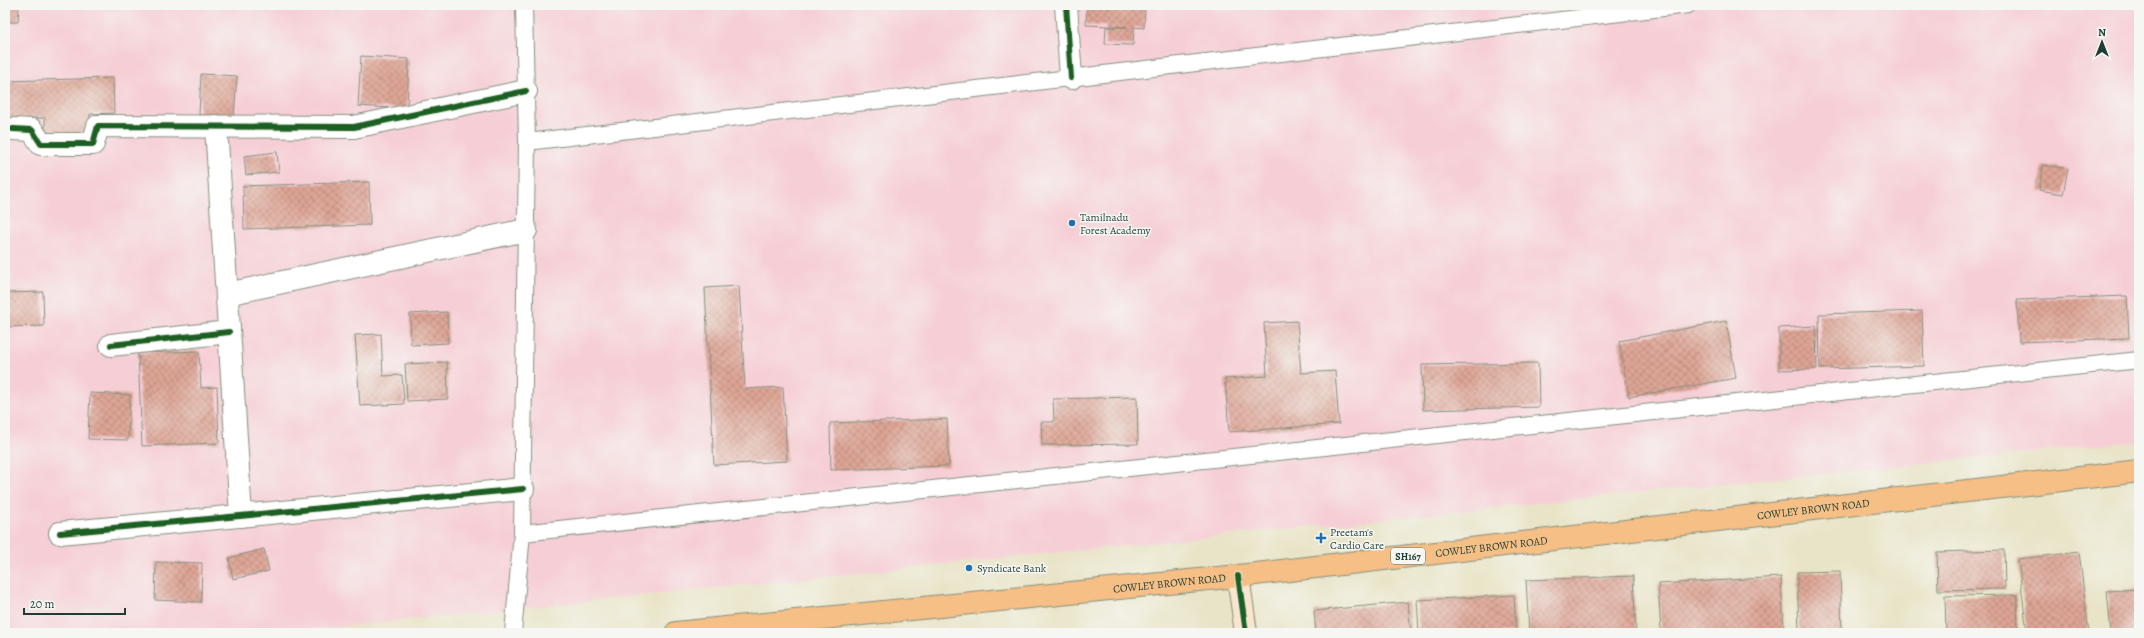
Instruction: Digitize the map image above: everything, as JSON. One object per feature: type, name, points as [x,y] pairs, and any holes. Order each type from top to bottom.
[{"type":"main road","name":"COWLEY BROWN ROAD","points":[[676,633],[1238,576],[2139,471]]},
{"type":"street","points":[[1066,5],[1071,78]]},
{"type":"street","points":[[12,130],[32,130],[41,144],[94,144],[98,126],[354,127],[526,91]]},
{"type":"street","points":[[216,126],[241,516]]},
{"type":"street","points":[[227,294],[526,230]]},
{"type":"street","points":[[111,345],[229,332]]},
{"type":"street","points":[[60,533],[523,489]]},
{"type":"street","points":[[1238,576],[1246,633]]},
{"type":"lane","points":[[513,633],[522,533],[523,489],[527,142],[524,5]]},
{"type":"lane","points":[[527,142],[1688,5]]},
{"type":"lane","points":[[522,533],[2139,360]]},
{"type":"shaded area","name":"Tamilnadu Forest Academy","points":[[5,5],[2139,5],[2139,441],[278,633],[5,633]]},
{"type":"building","points":[[5,5],[19,5],[18,22],[5,22]]},
{"type":"building","points":[[1087,5],[1145,5],[1144,28],[1134,27],[1133,45],[1105,44],[1106,27],[1127,27],[1086,25]]},
{"type":"building","points":[[361,56],[409,59],[407,109],[358,106]]},
{"type":"building","points":[[201,74],[237,76],[234,117],[199,115]]},
{"type":"building","points":[[113,78],[114,113],[90,114],[90,136],[45,137],[45,118],[5,119],[5,81]]},
{"type":"building","points":[[277,152],[279,172],[246,175],[244,156]]},
{"type":"building","points":[[2043,165],[2068,169],[2063,194],[2039,190]]},
{"type":"building","points":[[369,182],[370,225],[244,229],[243,186]]},
{"type":"building","points":[[739,286],[745,389],[783,387],[787,461],[714,465],[705,288]]},
{"type":"building","points":[[43,292],[44,326],[5,327],[5,293]]},
{"type":"building","points":[[2127,296],[2129,338],[2019,342],[2017,300]]},
{"type":"building","points":[[1922,311],[1924,366],[1820,369],[1819,314]]},
{"type":"building","points":[[447,312],[448,343],[411,345],[410,314]]},
{"type":"building","points":[[1297,321],[1301,373],[1335,371],[1339,424],[1229,432],[1225,379],[1267,376],[1264,323]]},
{"type":"building","points":[[1726,321],[1736,378],[1629,397],[1619,341]]},
{"type":"building","points":[[1816,326],[1817,369],[1779,370],[1779,328]]},
{"type":"building","points":[[381,334],[383,376],[402,375],[404,404],[360,406],[355,335]]},
{"type":"building","points":[[199,351],[201,388],[217,387],[219,443],[142,446],[138,353]]},
{"type":"building","points":[[447,362],[448,399],[407,401],[405,364]]},
{"type":"building","points":[[1538,363],[1539,407],[1423,410],[1422,365]]},
{"type":"building","points":[[90,393],[130,395],[128,440],[88,439]]},
{"type":"building","points":[[1137,397],[1138,444],[1042,445],[1041,422],[1054,422],[1053,399]]},
{"type":"building","points":[[947,419],[949,466],[831,470],[830,423]]},
{"type":"building","points":[[264,549],[269,571],[233,579],[229,558]]},
{"type":"building","points":[[2004,550],[2005,589],[1938,590],[1937,552]]},
{"type":"building","points":[[2079,552],[2089,633],[2027,633],[2018,559]]},
{"type":"building","points":[[156,562],[202,563],[201,602],[155,600]]},
{"type":"building","points":[[1840,571],[1842,633],[1799,633],[1797,572]]},
{"type":"building","points":[[1633,576],[1636,633],[1529,633],[1526,580]]},
{"type":"building","points":[[1781,577],[1784,633],[1661,633],[1658,584]]},
{"type":"building","points":[[2139,589],[2139,633],[2111,633],[2107,591]]},
{"type":"building","points":[[1514,595],[1516,633],[1419,633],[1417,600]]},
{"type":"building","points":[[2017,595],[2018,633],[1946,633],[1945,596]]},
{"type":"building","points":[[1408,602],[1411,633],[1316,633],[1314,611]]},
{"type":"cycle path","points":[[1066,5],[1071,78]]},
{"type":"cycle path","points":[[13,129],[32,130],[41,144],[93,144],[98,126],[354,127],[526,91]]},
{"type":"cycle path","points":[[111,345],[229,332]]},
{"type":"cycle path","points":[[60,533],[523,489]]},
{"type":"cycle path","points":[[1238,576],[1246,633]]},
{"type":"place","name":"Tamilnadu Forest Academy","points":[[1072,223]]},
{"type":"place","name":"Preetam's Cardio Care","points":[[1321,538]]},
{"type":"place","name":"Syndicate Bank","points":[[969,568]]}]
